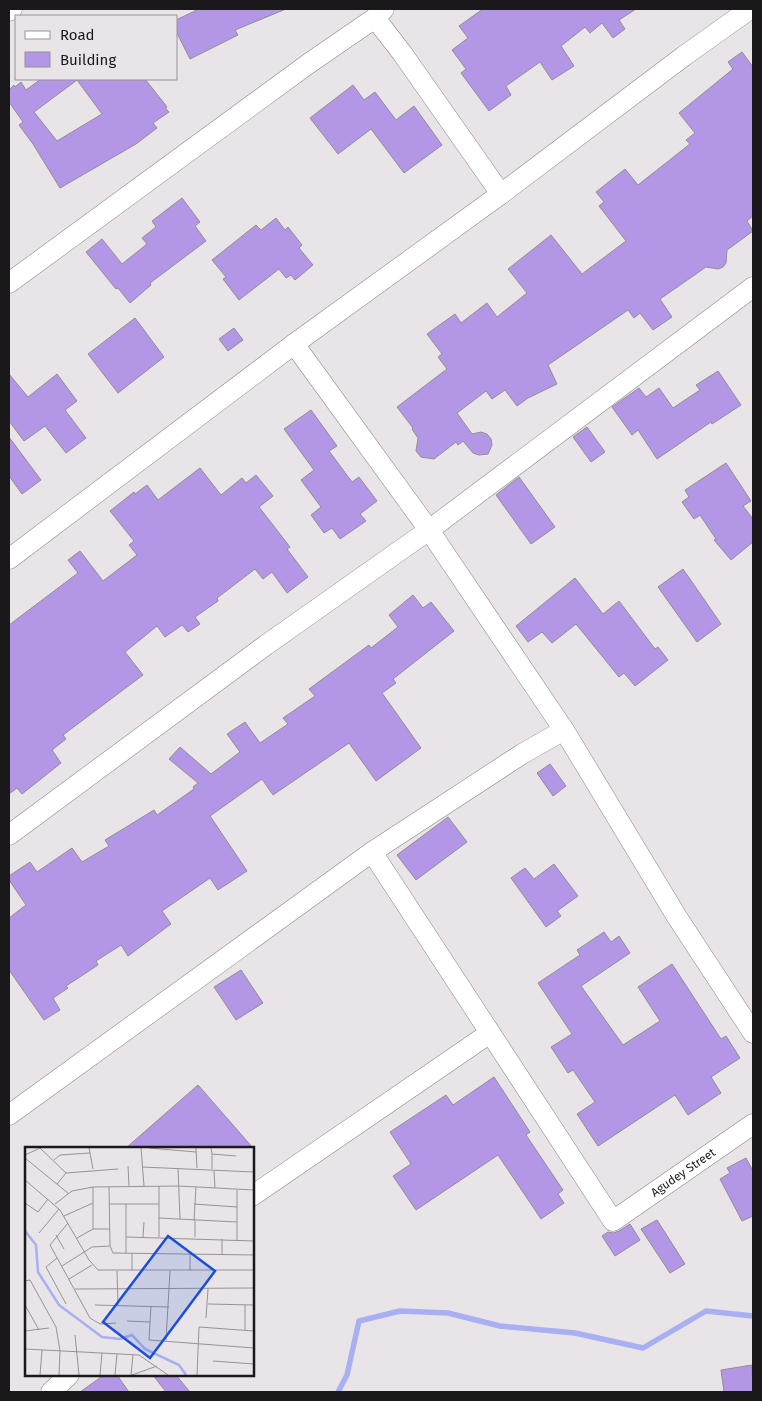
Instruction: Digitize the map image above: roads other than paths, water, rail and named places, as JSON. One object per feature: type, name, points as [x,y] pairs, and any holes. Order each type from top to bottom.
[{"type":"street","points":[[9,559],[294,344],[501,194],[676,62],[750,9]]},
{"type":"street","points":[[9,283],[308,64],[380,14],[402,53],[501,194]]},
{"type":"street","points":[[9,835],[266,645],[429,530],[753,287]]},
{"type":"street","points":[[294,344],[429,530],[564,730],[677,917],[753,1033]]},
{"type":"street","points":[[12,1104],[372,852],[522,754],[564,730]]},
{"type":"street","points":[[254,1195],[490,1033],[372,852]]},
{"type":"street","name":"Agudey Street","points":[[490,1033],[613,1220],[753,1124]]},
{"type":"street","points":[[51,1392],[68,1376]]},
{"type":"waterway","points":[[338,1392],[347,1375],[359,1321],[400,1311],[448,1313],[500,1326],[575,1333],[643,1348],[706,1311],[753,1316]]}]
